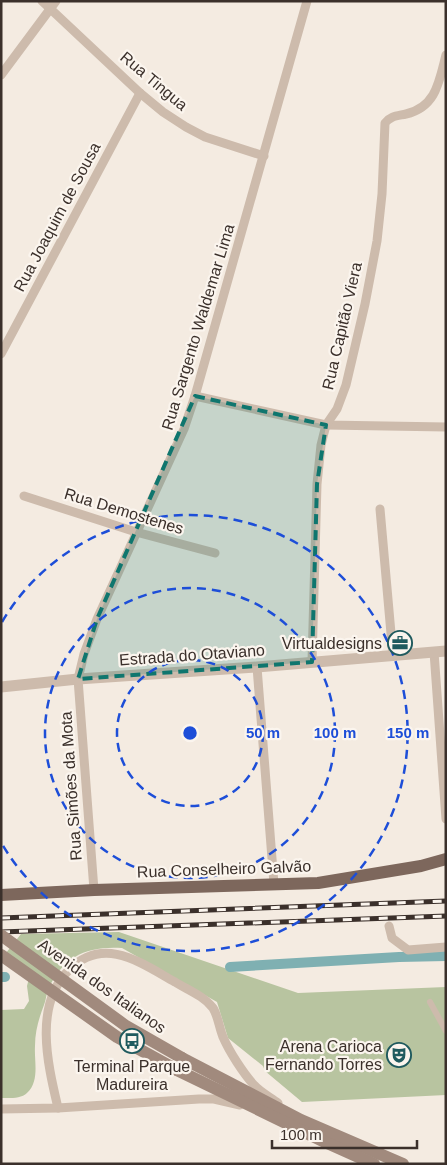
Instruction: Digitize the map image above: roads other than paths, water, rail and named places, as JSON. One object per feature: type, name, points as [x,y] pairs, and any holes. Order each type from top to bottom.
[{"type":"main road","name":"Rua Conselheiro Galvão","points":[[1,895],[318,883],[422,866],[446,860]]},
{"type":"main road","name":"Avenida dos Italianos","points":[[1,935],[126,1026],[182,1058],[301,1120],[403,1164]]},
{"type":"main road","name":"Avenida dos Italianos","points":[[1,955],[118,1037],[177,1070],[374,1164]]},
{"type":"street","name":"Rua Tingua","points":[[42,1],[140,93],[163,112],[205,137],[264,156]]},
{"type":"street","points":[[1,76],[56,1]]},
{"type":"street","name":"Rua Sargento Waldemar Lima","points":[[78,679],[84,654],[97,620],[184,429],[196,396],[307,1]]},
{"type":"street","name":"Rua Capitão Viera","points":[[312,662],[317,484],[321,445],[326,425],[336,409],[346,384],[354,355],[377,241],[382,194],[384,123],[390,117],[408,113],[427,104],[432,98],[439,81],[446,55]]},
{"type":"street","name":"Rua Joaquim de Sousa","points":[[1,354],[140,93]]},
{"type":"street","points":[[196,396],[326,425],[446,427]]},
{"type":"street","name":"Rua Demostenes","points":[[24,496],[136,532],[215,553]]},
{"type":"street","points":[[380,509],[393,656]]},
{"type":"street","points":[[440,652],[446,819]]},
{"type":"street","name":"Estrada do Otaviano","points":[[1,687],[78,679],[440,652]]},
{"type":"street","points":[[257,667],[274,884]]},
{"type":"street","name":"Rua Simões da Mota","points":[[78,679],[94,890]]},
{"type":"street","points":[[389,926],[392,938],[408,950],[446,947]]},
{"type":"street","points":[[58,1108],[49,1067],[46,1042],[48,1015],[52,998],[60,978],[82,959],[95,954],[112,953],[141,962],[208,1002],[216,1014],[228,1046],[254,1086],[301,1120]]},
{"type":"street","points":[[430,1002],[446,1031]]},
{"type":"street","points":[[1,1109],[58,1108],[214,1099],[257,1109]]},
{"type":"waterway","points":[[230,967],[446,956]]},
{"type":"railway","points":[[1,918],[446,901]]},
{"type":"railway","points":[[1,932],[446,916]]},
{"type":"place","name":"Virtualdesigns","points":[[400,643]]},
{"type":"place","name":"Terminal Parque Madureira","points":[[132,1041]]},
{"type":"place","name":"Arena Carioca Fernando Torres","points":[[399,1055]]}]
